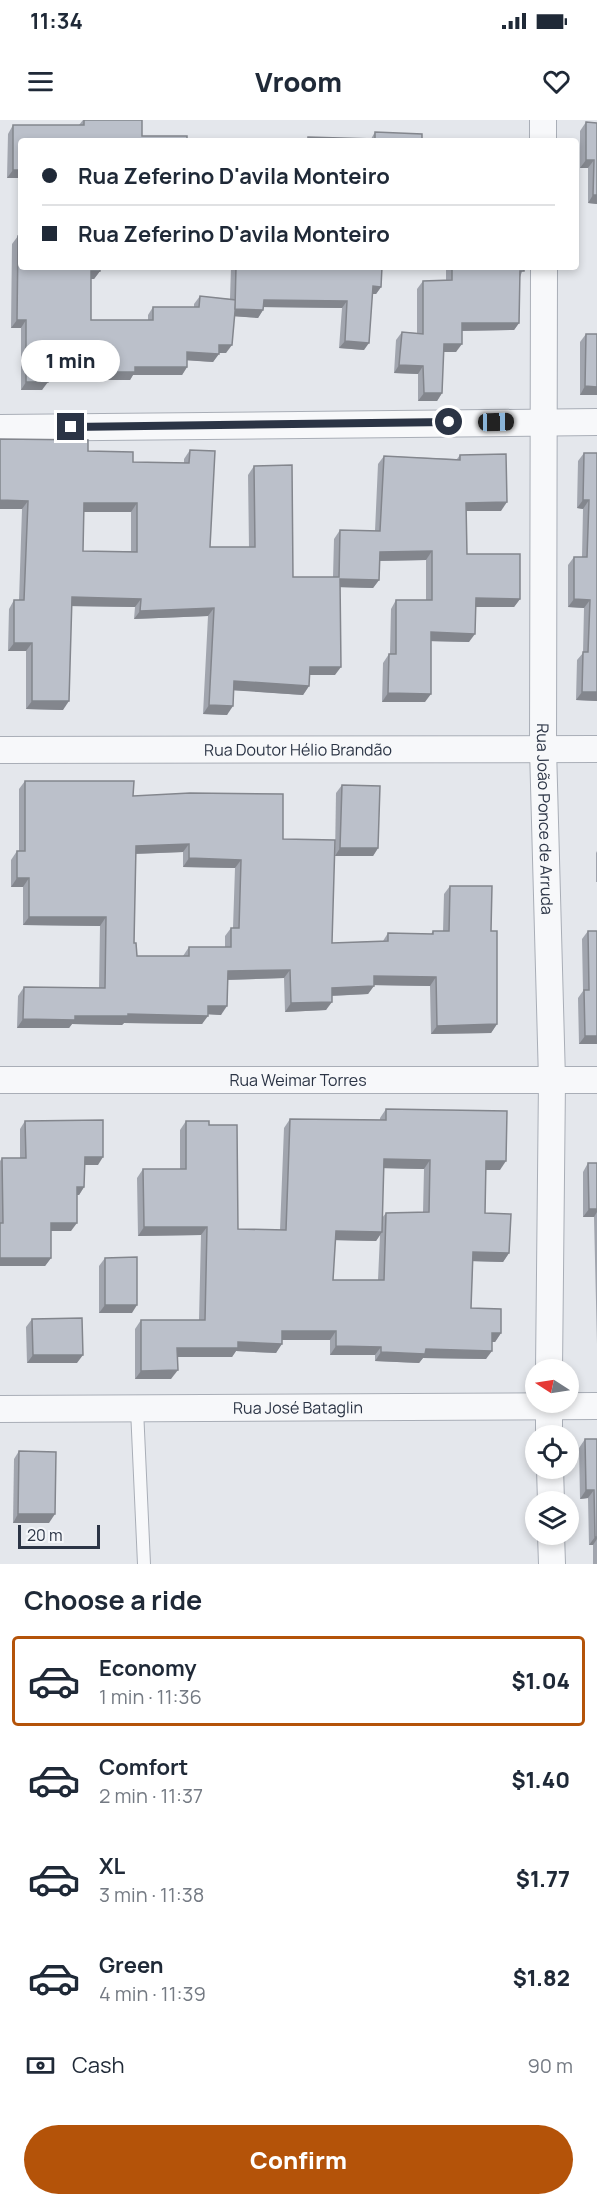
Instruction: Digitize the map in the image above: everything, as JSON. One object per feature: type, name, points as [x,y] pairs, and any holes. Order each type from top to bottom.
[{"type":"street","points":[[543,120],[543,138]]},
{"type":"street","name":"Rua João Ponce de Arruda","points":[[544,270],[543,748],[552,1080],[549,1359]]},
{"type":"street","points":[[0,428],[597,422]]},
{"type":"street","name":"Rua Doutor Hélio Brandão","points":[[0,750],[597,748]]},
{"type":"street","name":"Rua Weimar Torres","points":[[0,1080],[597,1080]]},
{"type":"street","name":"Rua José Bataglin","points":[[0,1409],[525,1405]]},
{"type":"street","name":"Rua José Bataglin","points":[[579,1406],[597,1406]]},
{"type":"street","points":[[551,1545],[552,1564]]},
{"type":"lane","points":[[137,1409],[144,1564]]},
{"type":"building","points":[[84,120],[142,120],[142,136],[187,136],[187,138],[18,138],[18,170],[13,170],[13,125],[84,125]]},
{"type":"building","points":[[586,122],[597,123],[597,195],[593,195],[594,160],[586,160]]},
{"type":"building","points":[[375,132],[422,134],[422,138],[375,138]]},
{"type":"building","points":[[18,236],[18,270],[100,270],[91,271],[91,320],[153,320],[153,307],[199,307],[200,296],[236,300],[232,345],[219,345],[219,354],[187,352],[187,367],[135,367],[135,372],[110,372],[110,365],[48,365],[48,382],[26,382],[26,320],[17,320]]},
{"type":"building","points":[[236,270],[382,270],[381,287],[373,286],[369,343],[345,341],[347,301],[264,300],[263,310],[235,309]]},
{"type":"building","points":[[452,270],[524,270],[520,271],[519,323],[462,323],[462,344],[444,344],[442,393],[424,393],[423,366],[399,365],[402,332],[423,334],[423,281],[452,280]]},
{"type":"building","points":[[586,334],[597,334],[597,387],[585,386]]},
{"type":"building","points":[[0,439],[88,440],[88,451],[133,452],[133,462],[189,463],[190,450],[215,451],[210,547],[255,547],[254,466],[292,465],[293,577],[339,577],[340,530],[380,531],[384,456],[460,460],[460,455],[506,454],[507,502],[466,503],[467,554],[520,554],[520,599],[476,598],[475,634],[431,632],[431,694],[388,693],[389,654],[396,654],[396,600],[432,600],[432,551],[380,552],[379,580],[340,579],[341,667],[310,667],[309,686],[234,681],[233,706],[209,705],[214,608],[140,611],[141,599],[72,597],[69,701],[32,701],[32,643],[14,643],[14,600],[24,600],[28,501],[0,500]],"holes":[[[84,503],[137,503],[137,552],[83,551]]]},
{"type":"building","points":[[584,453],[597,453],[597,692],[582,692],[583,652],[588,652],[590,600],[574,599],[574,557],[587,557],[589,500],[583,500]]},
{"type":"building","points":[[25,781],[134,781],[133,796],[190,793],[283,794],[283,839],[335,840],[332,943],[388,941],[388,933],[433,934],[433,931],[449,931],[450,886],[492,886],[491,931],[497,931],[497,1024],[437,1026],[436,977],[374,976],[374,986],[332,988],[332,1002],[291,1003],[290,970],[228,971],[227,1006],[208,1006],[208,1016],[128,1014],[128,1016],[75,1016],[75,1020],[23,1019],[24,987],[105,988],[106,917],[29,917],[29,878],[17,878],[17,851],[25,851]],"holes":[[[189,844],[189,858],[241,860],[239,928],[231,928],[231,947],[189,947],[189,956],[137,956],[136,943],[134,943],[136,846]]]},
{"type":"building","points":[[342,785],[380,786],[378,848],[340,848]]},
{"type":"building","points":[[588,931],[597,931],[597,1036],[585,1036],[584,990],[589,990]]},
{"type":"building","points":[[386,1109],[507,1111],[506,1161],[486,1161],[485,1213],[511,1214],[509,1253],[473,1252],[471,1308],[501,1309],[501,1333],[492,1333],[492,1351],[426,1349],[425,1354],[381,1352],[381,1347],[336,1346],[336,1331],[282,1331],[282,1344],[238,1342],[238,1348],[177,1348],[178,1370],[141,1371],[141,1320],[205,1320],[207,1227],[144,1227],[143,1169],[186,1169],[186,1121],[209,1121],[209,1125],[237,1125],[238,1229],[286,1230],[290,1119],[386,1120]],"holes":[[[384,1159],[430,1160],[429,1212],[386,1213],[384,1280],[333,1280],[336,1231],[382,1232]]]},
{"type":"building","points":[[103,1120],[103,1157],[85,1157],[84,1187],[77,1187],[77,1223],[51,1223],[51,1258],[0,1258],[0,1223],[3,1223],[2,1158],[26,1158],[25,1121]]},
{"type":"building","points":[[588,1163],[597,1163],[597,1209],[589,1209]]},
{"type":"building","points":[[137,1257],[137,1305],[105,1305],[105,1258]]},
{"type":"building","points":[[82,1318],[83,1355],[33,1355],[32,1319]]},
{"type":"building","points":[[585,1439],[597,1439],[597,1537],[595,1537],[594,1490],[586,1490]]},
{"type":"building","points":[[19,1451],[56,1452],[55,1514],[18,1514]]},
{"type":"route","points":[[71,427],[449,422]]}]
